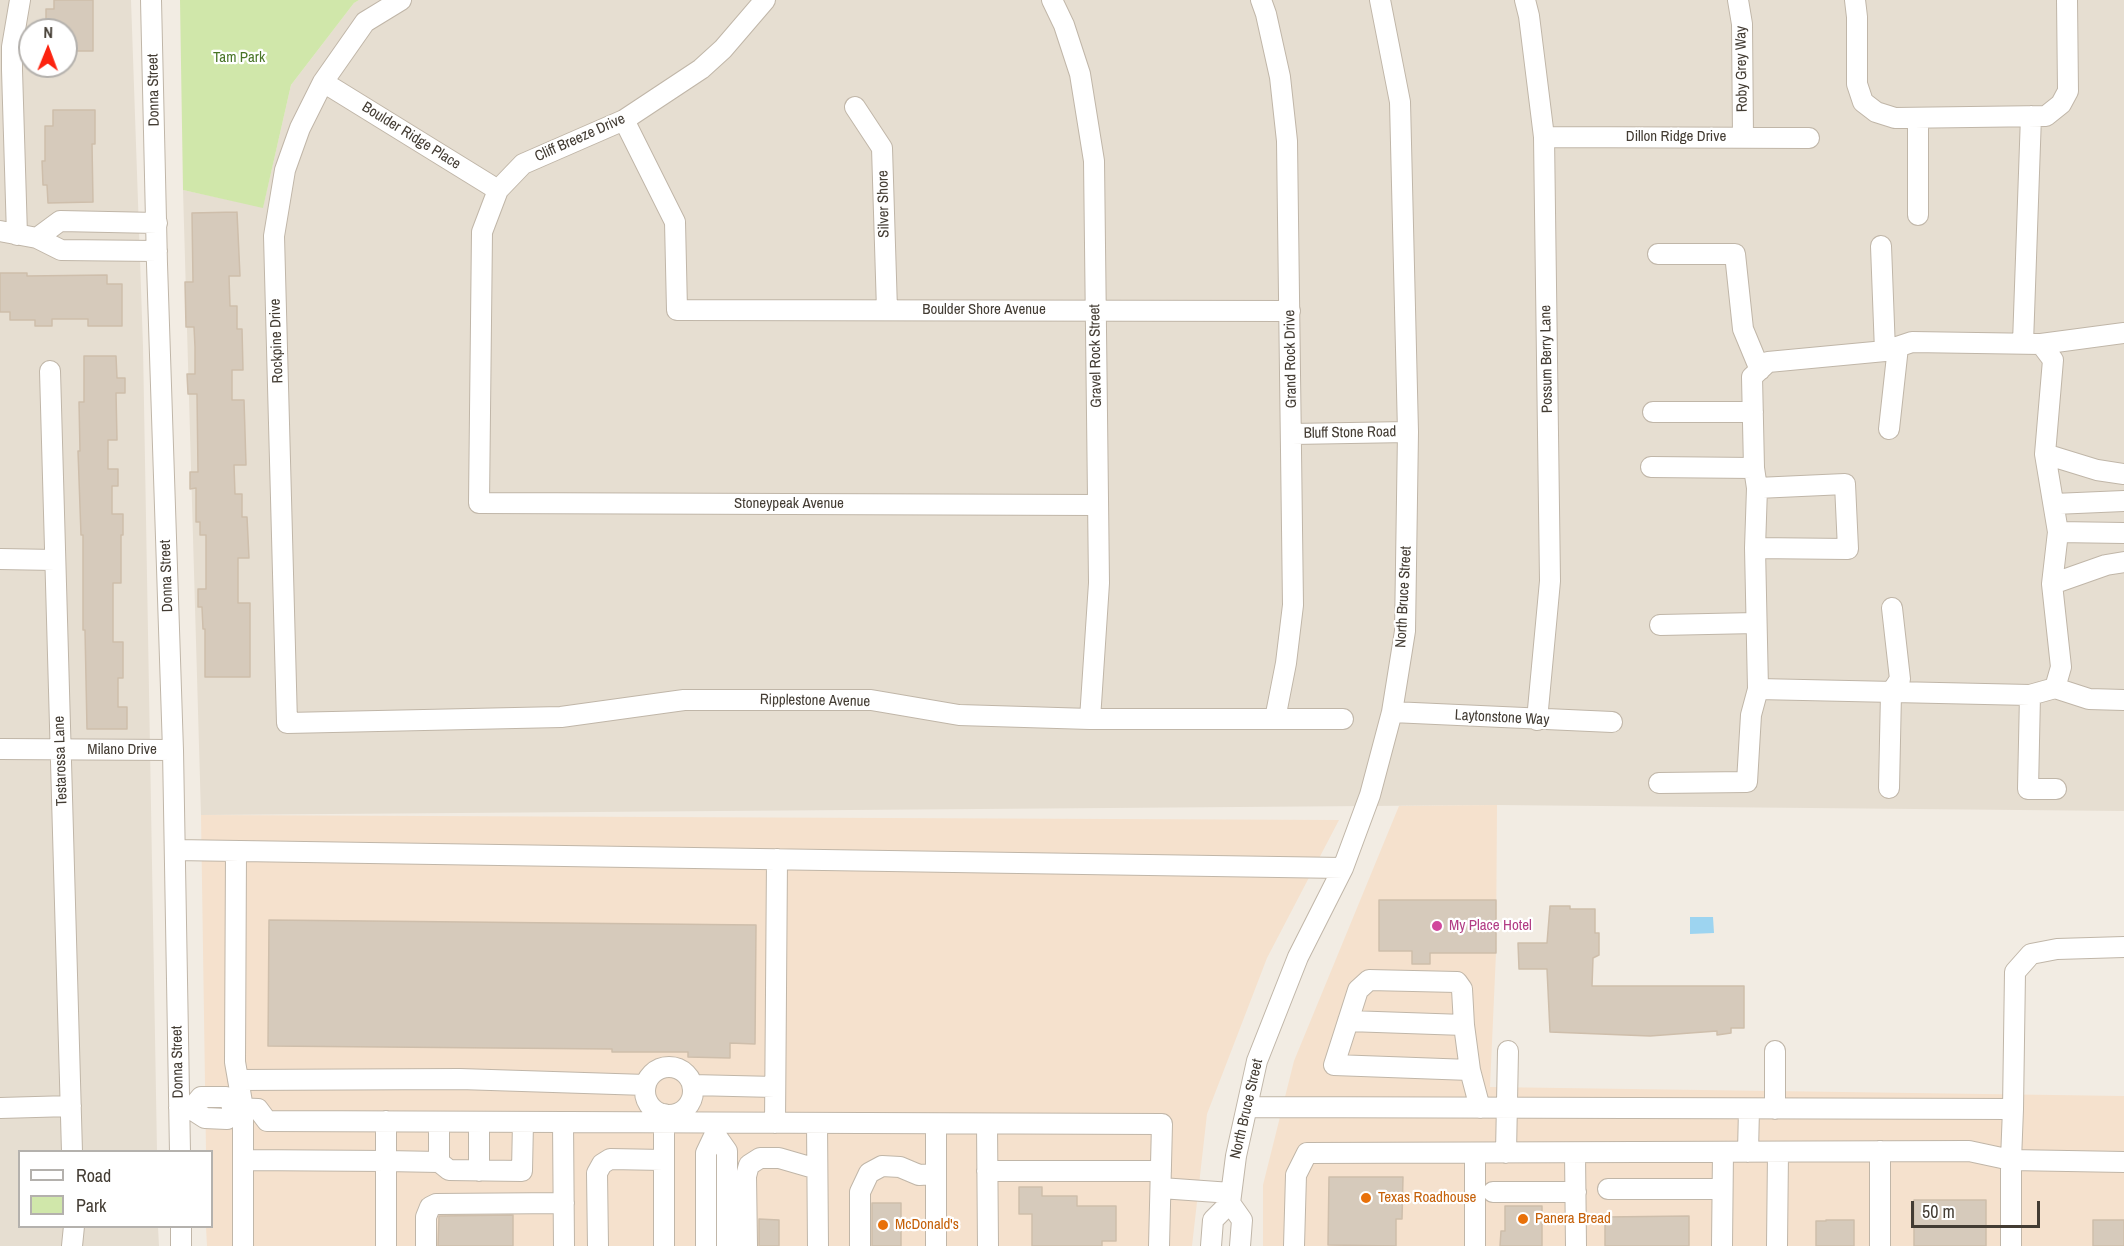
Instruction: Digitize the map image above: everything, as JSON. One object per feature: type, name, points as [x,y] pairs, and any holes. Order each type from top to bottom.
[{"type":"street","points":[[20,0],[7,35],[12,70],[9,233],[38,238],[61,250],[157,251]]},
{"type":"street","name":"Donna Street","points":[[151,0],[174,850],[185,1108],[180,1150]]},
{"type":"street","name":"Rockpine Drive","points":[[287,723],[274,236],[285,170],[300,128],[323,82],[365,22],[401,0]]},
{"type":"street","name":"Cliff Breeze Drive","points":[[479,503],[482,232],[498,190],[523,164],[624,120],[700,69],[723,50],[765,0]]},
{"type":"street","name":"Gravel Rock Street","points":[[1052,0],[1064,25],[1080,74],[1094,161],[1099,584],[1090,719]]},
{"type":"street","name":"Grand Rock Drive","points":[[1261,0],[1280,77],[1287,141],[1293,605],[1286,663],[1275,719]]},
{"type":"street","name":"North Bruce Street","points":[[1211,1246],[1213,1220],[1231,1198],[1236,1156],[1257,1061],[1298,957],[1343,868],[1370,795],[1392,712],[1405,631],[1408,432],[1400,102],[1380,0]]},
{"type":"street","name":"Possum Berry Lane","points":[[1525,0],[1544,137],[1550,581],[1537,720]]},
{"type":"street","name":"Roby Grey Way","points":[[1738,0],[1742,24],[1743,137]]},
{"type":"street","points":[[1855,0],[1857,84],[1863,102],[1876,112],[1895,118],[2046,116],[2061,104],[2068,91],[2067,0]]},
{"type":"street","name":"Boulder Ridge Place","points":[[323,82],[498,190]]},
{"type":"street","name":"Silver Shore","points":[[855,107],[882,148],[887,310]]},
{"type":"street","points":[[2031,116],[2032,344]]},
{"type":"street","points":[[1918,118],[1918,215]]},
{"type":"street","name":"Boulder Shore Avenue","points":[[624,120],[675,222],[677,310],[1290,311]]},
{"type":"street","name":"Dillon Ridge Drive","points":[[1544,137],[1809,138]]},
{"type":"street","points":[[38,238],[60,221],[157,223]]},
{"type":"street","points":[[1881,246],[1892,349],[1889,429]]},
{"type":"street","points":[[1658,254],[1735,254],[1743,329],[1760,370]]},
{"type":"street","points":[[1659,783],[1747,782],[1751,715],[1758,689],[1756,488],[1752,376],[1768,362],[1892,349],[1912,342],[2032,344],[2124,333]]},
{"type":"street","points":[[2032,344],[2053,360],[2045,454],[2058,532],[2052,584],[2061,667],[2055,688]]},
{"type":"street","name":"Testarossa Lane","points":[[50,371],[72,1150]]},
{"type":"street","points":[[1653,412],[1753,412]]},
{"type":"street","name":"Bluff Stone Road","points":[[1292,434],[1408,432]]},
{"type":"street","points":[[2045,454],[2097,470],[2124,474]]},
{"type":"street","points":[[1651,467],[1754,468]]},
{"type":"street","points":[[1755,548],[1848,549],[1845,484],[1756,488]]},
{"type":"street","points":[[2054,504],[2124,501]]},
{"type":"street","name":"Stoneypeak Avenue","points":[[479,503],[1098,505]]},
{"type":"street","points":[[2058,532],[2124,533]]},
{"type":"street","points":[[0,560],[55,560]]},
{"type":"street","points":[[2052,584],[2106,565],[2124,562]]},
{"type":"street","points":[[1889,788],[1891,693],[1900,678],[1892,608]]},
{"type":"street","points":[[1660,625],[1756,623]]},
{"type":"street","points":[[1758,689],[2030,695],[2055,688],[2089,699],[2124,700]]},
{"type":"street","points":[[2030,695],[2028,789],[2056,789]]},
{"type":"street","name":"Ripplestone Avenue","points":[[287,723],[561,717],[684,700],[871,700],[959,715],[1090,719],[1342,719]]},
{"type":"street","name":"Laytonstone Way","points":[[1392,712],[1612,722]]},
{"type":"street","name":"Milano Drive","points":[[0,749],[172,750]]},
{"type":"street","points":[[174,850],[1343,868]]},
{"type":"street","points":[[236,851],[235,1062],[243,1160],[243,1246]]},
{"type":"street","points":[[775,1123],[777,859]]},
{"type":"street","points":[[2011,1246],[2015,972],[2031,954],[2057,949],[2124,947]]},
{"type":"street","points":[[1470,1070],[1334,1065],[1358,990],[1369,980],[1457,982],[1462,989],[1470,1070],[1480,1108]]},
{"type":"street","points":[[1348,1021],[1464,1025]]},
{"type":"street","points":[[1506,1154],[1508,1051]]},
{"type":"street","points":[[1775,1051],[1775,1109]]},
{"type":"street","points":[[663,1118],[684,1110],[692,1097],[692,1085],[687,1075],[681,1071],[666,1068],[652,1075],[646,1085],[646,1097],[649,1104],[663,1118],[664,1246]]},
{"type":"street","points":[[238,1080],[460,1079],[646,1085]]},
{"type":"street","points":[[692,1085],[775,1087]]},
{"type":"street","points":[[0,1108],[71,1106]]},
{"type":"street","points":[[1246,1107],[2013,1110]]},
{"type":"street","points":[[185,1108],[205,1118],[227,1119],[239,1108],[258,1109],[267,1121],[563,1122],[663,1118],[715,1128],[775,1123],[1162,1124],[1159,1246]]},
{"type":"street","points":[[1748,1152],[1749,1109]]},
{"type":"street","points":[[386,1121],[386,1246]]},
{"type":"street","points":[[439,1122],[439,1162]]},
{"type":"street","points":[[479,1122],[479,1171]]},
{"type":"street","points":[[243,1160],[439,1162],[449,1170],[522,1171],[523,1122]]},
{"type":"street","points":[[563,1122],[564,1246]]},
{"type":"street","points":[[817,1123],[818,1246]]},
{"type":"street","points":[[936,1124],[928,1174],[936,1246]]},
{"type":"street","points":[[987,1124],[988,1246]]},
{"type":"street","points":[[706,1246],[706,1154],[715,1128]]},
{"type":"street","points":[[715,1128],[727,1151],[727,1246]]},
{"type":"street","points":[[1880,1151],[1880,1246]]},
{"type":"street","points":[[1294,1246],[1296,1175],[1307,1153],[1969,1151],[2011,1160],[2124,1162]]},
{"type":"street","points":[[1722,1246],[1723,1152]]},
{"type":"street","points":[[1778,1152],[1778,1246]]},
{"type":"street","points":[[1575,1153],[1575,1246]]},
{"type":"street","points":[[1475,1154],[1476,1246]]},
{"type":"street","points":[[747,1246],[746,1176],[749,1165],[760,1158],[779,1158],[817,1168]]},
{"type":"street","points":[[598,1246],[597,1173],[602,1164],[610,1160],[663,1160]]},
{"type":"street","points":[[860,1246],[860,1192],[869,1173],[882,1166],[900,1167],[928,1174]]},
{"type":"street","points":[[987,1171],[1161,1179],[1231,1198],[1242,1220],[1240,1246]]},
{"type":"street","points":[[1608,1190],[1722,1189]]},
{"type":"street","points":[[1493,1192],[1576,1192]]},
{"type":"street","points":[[426,1246],[426,1217],[430,1208],[436,1204],[564,1203]]},
{"type":"street","points":[[72,1246],[74,1228]]},
{"type":"street","points":[[181,1228],[181,1246]]},
{"type":"shaded area","points":[[0,0],[131,0],[143,346],[157,1150],[18,1150],[18,1228],[158,1228],[159,1246],[0,1246]]},
{"type":"shaded area","points":[[359,0],[2124,0],[2124,811],[1497,805],[201,815],[183,190],[263,207],[291,85],[354,3]]},
{"type":"shaded area","points":[[1497,805],[1496,953],[1490,1087],[2124,1096],[2124,1246],[1263,1246],[1263,1185],[1294,1061],[1399,806]]},
{"type":"shaded area","points":[[201,815],[1339,820],[1267,958],[1207,1114],[1192,1246],[207,1246],[206,1228],[213,1228],[213,1150],[206,1150]]},
{"type":"green space","name":"Tam Park","points":[[180,0],[359,0],[354,3],[291,85],[263,208],[183,190]]},
{"type":"water","points":[[1690,917],[1713,917],[1714,933],[1690,934]]},
{"type":"building","points":[[54,0],[93,0],[93,51],[78,51],[78,18],[46,18],[46,9],[54,9]]},
{"type":"building","points":[[53,110],[95,110],[95,144],[92,144],[93,202],[48,203],[47,185],[43,185],[42,161],[45,161],[45,126],[53,126]]},
{"type":"building","points":[[237,212],[240,276],[229,276],[230,306],[237,306],[237,329],[242,329],[243,370],[232,370],[232,400],[244,400],[246,465],[234,465],[235,494],[242,494],[242,517],[247,517],[249,558],[238,558],[238,603],[250,603],[250,677],[205,677],[205,629],[203,629],[202,607],[198,607],[198,589],[206,589],[206,535],[200,535],[200,522],[196,522],[196,488],[190,489],[190,472],[198,472],[197,394],[188,394],[187,374],[195,374],[195,347],[194,327],[186,327],[185,282],[193,282],[192,213]]},
{"type":"building","points":[[0,273],[27,273],[27,276],[107,275],[107,284],[122,284],[122,326],[88,326],[88,319],[52,319],[52,326],[35,326],[35,320],[10,320],[10,312],[0,312]]},
{"type":"building","points":[[84,356],[116,356],[117,378],[125,378],[125,393],[116,393],[117,440],[108,440],[108,469],[118,469],[118,486],[112,486],[112,514],[123,514],[121,583],[113,583],[113,642],[123,642],[123,678],[118,678],[118,707],[127,707],[127,729],[87,729],[85,630],[83,630],[83,535],[81,535],[78,451],[80,451],[79,402],[84,402]]},
{"type":"building","name":"My Place Hotel","points":[[1379,900],[1496,900],[1496,953],[1430,953],[1430,964],[1412,964],[1412,951],[1379,951]]},
{"type":"building","points":[[1550,906],[1595,909],[1595,933],[1599,933],[1599,955],[1593,958],[1592,986],[1744,986],[1744,1028],[1731,1028],[1731,1033],[1717,1035],[1717,1031],[1650,1036],[1550,1032],[1547,969],[1519,969],[1518,943],[1547,943]]},
{"type":"building","points":[[269,920],[756,925],[755,1044],[730,1043],[730,1058],[688,1057],[688,1052],[612,1052],[612,1049],[268,1046]]},
{"type":"building","name":"Texas Roadhouse","points":[[1329,1177],[1403,1177],[1402,1219],[1396,1219],[1396,1246],[1328,1245]]},
{"type":"building","points":[[1019,1187],[1042,1187],[1042,1196],[1077,1196],[1077,1206],[1116,1206],[1116,1241],[1102,1241],[1102,1246],[1032,1246],[1032,1214],[1019,1214]]},
{"type":"building","points":[[1914,1200],[1986,1200],[1986,1246],[1914,1246]]},
{"type":"building","name":"McDonald's","points":[[872,1203],[901,1203],[901,1246],[872,1246]]},
{"type":"building","name":"Panera Bread","points":[[1505,1206],[1542,1206],[1542,1246],[1500,1246],[1501,1231],[1505,1231]]},
{"type":"building","points":[[513,1215],[513,1246],[438,1246],[439,1216]]},
{"type":"building","points":[[1689,1216],[1689,1246],[1605,1246],[1605,1217]]},
{"type":"building","points":[[759,1219],[779,1220],[779,1246],[759,1246]]},
{"type":"building","points":[[1854,1220],[1854,1246],[1816,1246],[1816,1221]]},
{"type":"building","points":[[2093,1220],[2124,1220],[2124,1246],[2093,1246]]},
{"type":"place","name":"My Place Hotel","points":[[1437,926]]},
{"type":"place","name":"Texas Roadhouse","points":[[1366,1198]]},
{"type":"place","name":"Panera Bread","points":[[1523,1219]]},
{"type":"place","name":"McDonald's","points":[[883,1225]]}]
